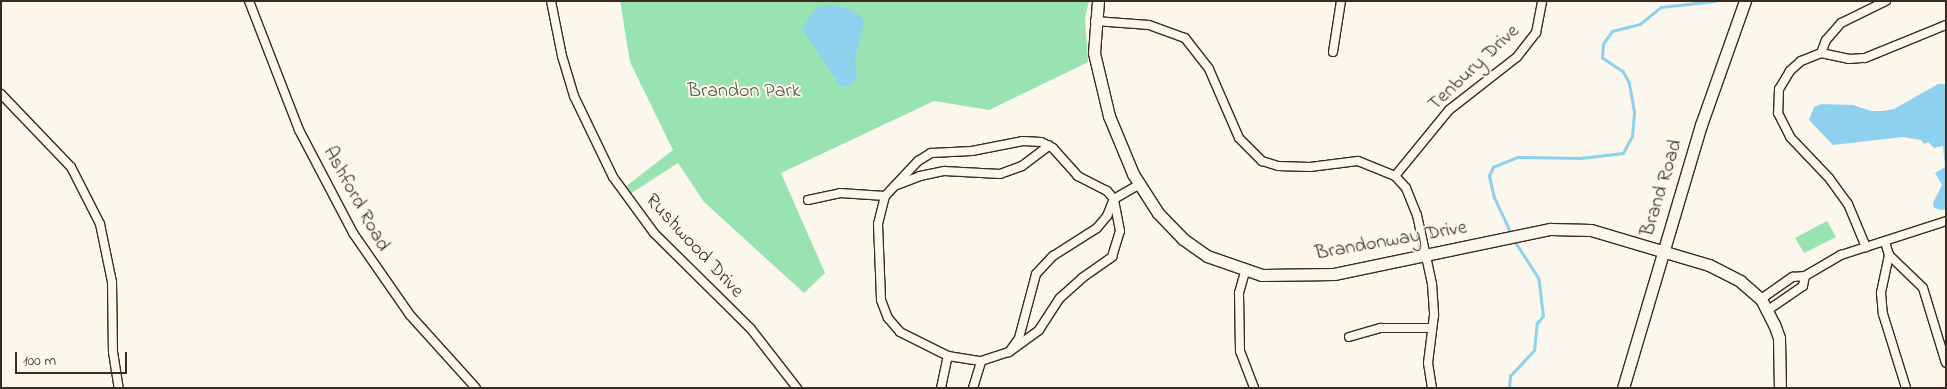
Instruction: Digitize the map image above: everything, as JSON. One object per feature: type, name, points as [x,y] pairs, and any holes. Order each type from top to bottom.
[{"type":"street","name":"Ashford Road","points":[[249,1],[300,130],[349,226],[410,315],[476,388]]},
{"type":"street","name":"Rushwood Drive","points":[[551,1],[562,56],[574,96],[614,176],[654,233],[751,329],[797,388]]},
{"type":"street","name":"Brandonway Drive","points":[[1098,1],[1094,53],[1109,116],[1138,185],[1183,239],[1207,256],[1246,272],[1262,275],[1334,274],[1550,229],[1591,230],[1709,265],[1740,281],[1761,299],[1768,310],[1779,338],[1780,388]]},
{"type":"street","points":[[1333,52],[1341,1]]},
{"type":"street","name":"Tenbury Drive","points":[[1394,176],[1449,110],[1517,57],[1536,33],[1542,1]]},
{"type":"street","points":[[1821,53],[1826,40],[1841,23],[1886,1]]},
{"type":"street","name":"Brand Road","points":[[1623,388],[1704,116],[1743,6]]},
{"type":"street","points":[[1095,21],[1149,25],[1185,38],[1209,69],[1239,138],[1262,161],[1278,166],[1310,167],[1358,161],[1394,176],[1406,188],[1417,215],[1432,284],[1432,328],[1428,363],[1432,388]]},
{"type":"street","points":[[1866,247],[1848,204],[1829,178],[1790,137],[1778,113],[1779,89],[1790,71],[1801,61],[1821,53],[1849,59],[1865,58],[1946,25]]},
{"type":"street","points":[[1,94],[71,167],[100,224],[112,282],[113,352],[118,388]]},
{"type":"street","points":[[1023,141],[1049,146],[1078,176],[1107,191],[1114,200],[1120,231],[1112,257],[1060,298],[1039,330],[1009,352],[981,361],[948,356],[900,332],[888,318],[881,300],[878,224],[884,196],[894,186],[918,161],[931,153],[972,151],[1023,141]]},
{"type":"street","points":[[894,186],[920,176],[944,171],[1000,174],[1022,166],[1049,146]]},
{"type":"street","points":[[1009,352],[1018,338],[1036,274],[1053,256],[1097,228],[1108,216],[1114,200],[1138,185]]},
{"type":"street","points":[[808,200],[840,192],[884,196]]},
{"type":"street","points":[[1761,299],[1793,277],[1805,276],[1840,255],[1946,221]]},
{"type":"street","points":[[1885,242],[1889,255],[1923,288],[1946,363]]},
{"type":"street","points":[[1889,255],[1880,294],[1883,314],[1906,388]]},
{"type":"street","points":[[1246,272],[1239,293],[1240,351],[1254,388]]},
{"type":"street","points":[[1768,310],[1803,286],[1805,276]]},
{"type":"street","points":[[1349,337],[1381,328],[1432,328]]},
{"type":"street","points":[[941,388],[948,356]]},
{"type":"street","points":[[973,388],[981,361]]},
{"type":"green space","name":"Brandon Park","points":[[620,1],[1089,1],[1085,18],[1088,62],[989,110],[934,101],[781,173],[825,273],[804,293],[704,202],[678,163],[630,194],[625,187],[673,150],[630,62]]},
{"type":"green space","points":[[1827,221],[1836,237],[1804,253],[1795,238]]},
{"type":"water","points":[[829,5],[847,8],[861,16],[864,23],[855,58],[857,78],[851,85],[841,87],[802,29],[816,7]]},
{"type":"water","points":[[1938,84],[1946,84],[1946,209],[1934,208],[1933,203],[1942,185],[1935,173],[1945,167],[1943,146],[1934,148],[1928,142],[1924,144],[1921,140],[1903,137],[1833,145],[1809,120],[1814,107],[1821,104],[1853,105],[1871,111],[1894,109]]},
{"type":"waterway","points":[[1511,234],[1494,198],[1489,176],[1493,167],[1518,157],[1580,158],[1623,153],[1632,136],[1634,112],[1629,83],[1623,72],[1602,58],[1603,44],[1612,31],[1640,24],[1661,7],[1715,1]]},
{"type":"waterway","points":[[1509,388],[1510,376],[1534,350],[1537,323],[1543,316],[1538,278],[1513,239]]}]
